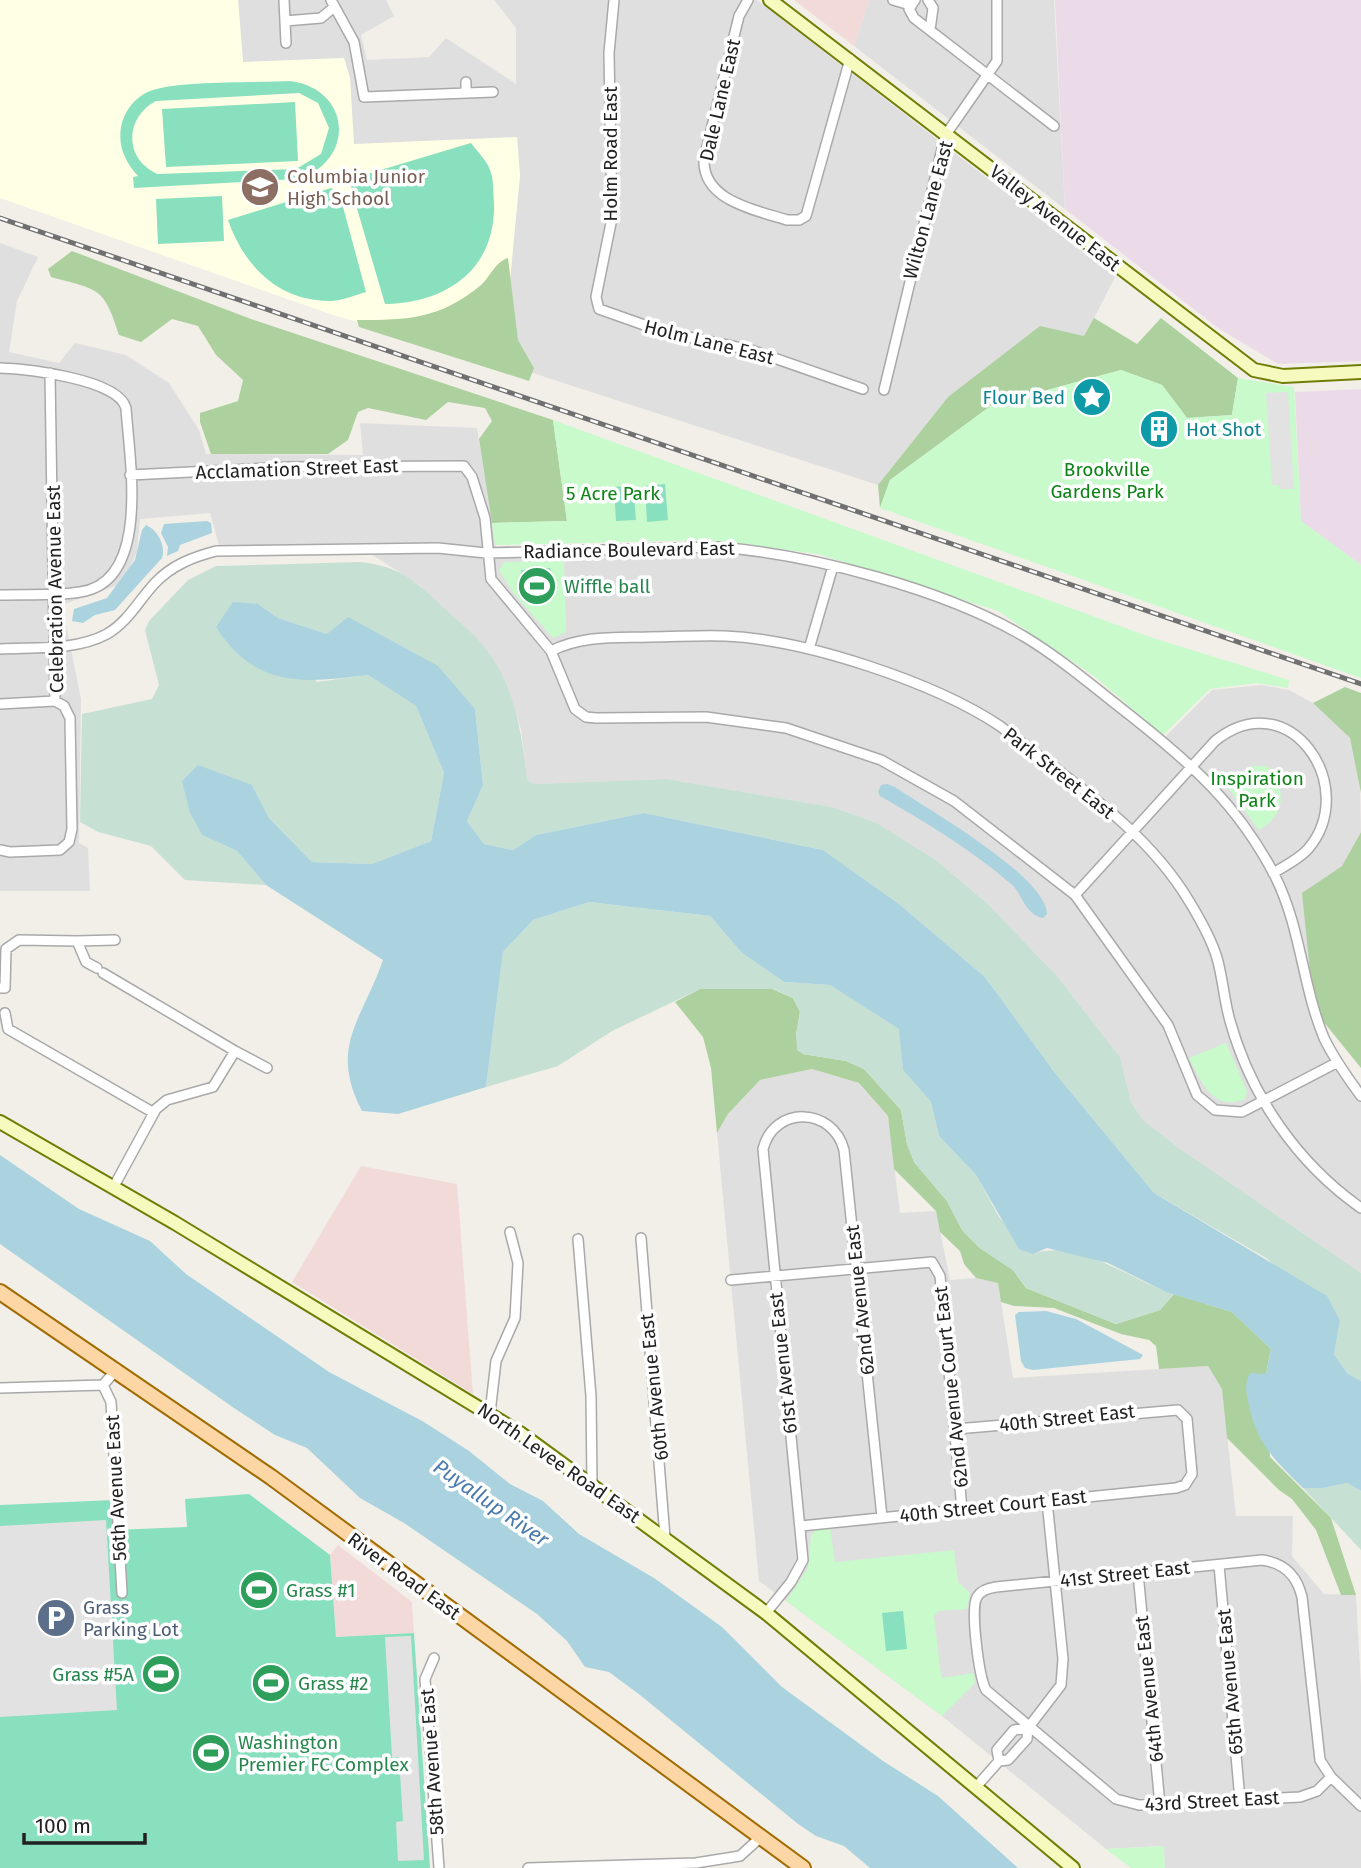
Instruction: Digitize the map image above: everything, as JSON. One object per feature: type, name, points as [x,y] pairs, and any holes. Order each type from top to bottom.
[{"type":"main road","name":"River Road East","points":[[0,1292],[117,1369],[271,1478],[803,1868]]},
{"type":"street","points":[[284,0],[286,43]]},
{"type":"street","name":"Holm Road East","points":[[598,305],[596,297],[612,218],[609,53],[614,0]]},
{"type":"street","name":"Dale Lane East","points":[[748,0],[739,16],[704,159],[707,181],[721,195],[787,220],[799,220],[806,216],[850,59]]},
{"type":"street","name":"Valley Avenue East","points":[[770,0],[1254,370],[1283,376],[1361,372]]},
{"type":"street","points":[[893,0],[913,3],[912,15],[1054,126]]},
{"type":"street","points":[[928,0],[933,8],[930,30]]},
{"type":"street","name":"Wilton Lane East","points":[[884,390],[947,134],[988,75],[999,51],[997,0]]},
{"type":"street","points":[[285,21],[321,18],[332,4],[352,37],[365,97],[493,92]]},
{"type":"street","points":[[466,82],[466,92]]},
{"type":"street","name":"Holm Lane East","points":[[598,305],[607,314],[635,324],[751,350],[863,389]]},
{"type":"street","points":[[0,368],[50,373],[116,394],[125,402],[130,475],[129,540],[120,566],[112,576],[92,589],[80,592],[0,595]]},
{"type":"street","name":"Celebration Avenue East","points":[[0,849],[10,852],[54,852],[69,842],[72,829],[70,718],[64,706],[55,701],[50,373]]},
{"type":"street","name":"Acclamation Street East","points":[[130,475],[291,467],[464,466],[471,477],[485,518],[486,552]]},
{"type":"street","name":"Radiance Boulevard East","points":[[0,649],[75,645],[108,633],[125,620],[169,570],[199,555],[216,551],[438,548],[486,552],[717,547],[782,554],[833,566],[953,603],[1024,637],[1059,660],[1194,766],[1226,802],[1273,873],[1295,925],[1314,1010],[1336,1063],[1361,1096]]},
{"type":"street","points":[[486,552],[491,579],[551,651],[580,714],[596,718],[706,717],[744,720],[835,743],[881,760],[954,801],[1075,895],[1168,1025],[1197,1095],[1215,1110],[1242,1112],[1336,1063]]},
{"type":"street","points":[[809,649],[833,566]]},
{"type":"street","name":"Park Street East","points":[[551,651],[583,638],[724,636],[809,649],[921,685],[979,712],[1133,832],[1155,855],[1188,899],[1209,937],[1241,1055],[1264,1101],[1289,1140],[1311,1166],[1336,1191],[1361,1208]]},
{"type":"street","points":[[0,704],[55,701]]},
{"type":"street","points":[[1075,895],[1223,735],[1243,725],[1256,723],[1282,726],[1303,740],[1318,763],[1325,791],[1324,818],[1308,849],[1273,873]]},
{"type":"street","points":[[5,1000],[3,988],[6,949],[11,943],[116,940]]},
{"type":"street","points":[[77,941],[86,962],[267,1068]]},
{"type":"street","points":[[5,1013],[8,1030],[154,1113]]},
{"type":"street","points":[[113,1188],[154,1113],[167,1100],[213,1087],[234,1051]]},
{"type":"street","name":"62nd Avenue East","points":[[794,1117],[812,1117],[827,1122],[842,1140],[882,1517]]},
{"type":"street","name":"61st Avenue East","points":[[766,1613],[799,1571],[803,1560],[773,1277],[763,1149],[772,1129],[794,1117]]},
{"type":"street","name":"North Levee Road East","points":[[0,1122],[490,1413],[592,1483],[766,1613],[1073,1868]]},
{"type":"street","points":[[490,1413],[496,1361],[515,1318],[518,1263],[510,1233]]},
{"type":"street","name":"60th Avenue East","points":[[641,1238],[665,1536]]},
{"type":"street","points":[[578,1239],[592,1396],[592,1483]]},
{"type":"street","name":"62nd Avenue Court East","points":[[857,1269],[922,1261],[936,1266],[940,1276],[962,1509]]},
{"type":"street","points":[[731,1280],[857,1269]]},
{"type":"street","points":[[0,1388],[103,1385],[117,1369]]},
{"type":"street","name":"56th Avenue East","points":[[103,1385],[111,1402],[122,1593]]},
{"type":"street","name":"40th Street East","points":[[956,1429],[1178,1410],[1187,1419],[1193,1469],[1191,1479],[1185,1485]]},
{"type":"street","name":"40th Street Court East","points":[[801,1526],[1185,1485]]},
{"type":"street","points":[[976,1787],[999,1761],[1008,1760],[1027,1739],[1028,1728],[1057,1691],[1062,1679],[1046,1501]]},
{"type":"street","name":"41st Street East","points":[[1028,1728],[983,1685],[975,1612],[977,1597],[990,1588],[1262,1560],[1276,1563],[1290,1572],[1300,1588],[1318,1750],[1331,1777]]},
{"type":"street","name":"65th Avenue East","points":[[1219,1565],[1240,1800]]},
{"type":"street","name":"64th Avenue East","points":[[1138,1573],[1160,1805]]},
{"type":"street","name":"58th Avenue East","points":[[435,1658],[425,1679],[439,1868]]},
{"type":"street","points":[[999,1761],[997,1750],[1014,1730],[1028,1728]]},
{"type":"street","name":"43rd Street East","points":[[1028,1728],[1109,1795],[1130,1804],[1160,1805],[1307,1795],[1331,1777]]},
{"type":"street","points":[[1331,1777],[1361,1806]]},
{"type":"street","points":[[528,1868],[696,1863],[740,1856],[762,1836]]},
{"type":"shaded area","name":"Columbia Junior High School","points":[[0,0],[238,0],[243,62],[344,58],[350,78],[354,144],[517,137],[520,175],[502,363],[336,316],[0,198]]},
{"type":"shaded area","points":[[238,0],[386,0],[394,16],[361,35],[367,60],[429,57],[446,38],[516,84],[516,28],[494,0],[757,0],[1115,277],[1085,336],[948,397],[878,485],[502,363],[520,175],[353,144],[350,79],[243,62]]},
{"type":"shaded area","points":[[794,0],[869,0],[854,46]]},
{"type":"shaded area","points":[[869,0],[1054,0],[1065,209],[854,46]]},
{"type":"shaded area","points":[[1055,0],[1361,0],[1361,361],[1278,364],[1218,328],[1065,209]]},
{"type":"shaded area","points":[[0,243],[38,257],[17,301],[9,352],[59,363],[75,343],[126,355],[169,383],[199,430],[206,454],[363,455],[360,423],[477,428],[497,552],[717,547],[793,556],[953,603],[1024,637],[1164,738],[1212,690],[1261,685],[1289,690],[1313,703],[1350,738],[1360,784],[1361,832],[1342,866],[1317,883],[1314,1010],[1336,1063],[1361,1092],[1361,1273],[1179,1148],[1143,1120],[1131,1102],[1120,1057],[1058,977],[988,904],[936,860],[877,823],[832,807],[666,779],[534,784],[527,780],[521,729],[510,694],[421,586],[363,549],[219,545],[210,513],[140,519],[137,551],[124,583],[62,605],[81,699],[79,843],[88,848],[90,891],[0,891]]},
{"type":"shaded area","points":[[1361,389],[1361,565],[1301,521],[1295,392]]},
{"type":"shaded area","points":[[1288,392],[1294,489],[1279,489],[1279,485],[1272,485],[1266,393]]},
{"type":"shaded area","points":[[360,562],[375,564],[408,577],[485,648],[504,678],[510,694],[523,745],[527,780],[534,784],[666,779],[832,807],[877,823],[936,860],[988,904],[1058,977],[1120,1057],[1131,1102],[1143,1120],[1179,1148],[1361,1273],[1361,1381],[1347,1373],[1334,1354],[1340,1321],[1266,1258],[1154,1193],[1055,1073],[985,977],[899,904],[823,850],[644,813],[536,835],[513,850],[484,844],[467,821],[483,785],[475,709],[327,634],[278,618],[258,604],[317,682],[368,675],[416,706],[444,773],[431,841],[372,864],[312,862],[269,818],[252,785],[190,813],[202,835],[237,851],[266,885],[185,880],[151,846],[98,832],[80,822],[82,714],[152,699],[159,685],[145,630],[149,621],[188,580],[216,566]]},
{"type":"shaded area","points":[[589,902],[710,916],[742,953],[784,982],[830,985],[900,1029],[903,1070],[931,1102],[939,1136],[976,1175],[999,1217],[1033,1254],[1050,1250],[1087,1256],[1174,1294],[1160,1310],[1116,1324],[1026,1288],[1013,1270],[980,1248],[962,1230],[947,1201],[914,1162],[907,1144],[901,1110],[864,1069],[846,1061],[803,1054],[797,1050],[796,1035],[800,1012],[793,998],[773,989],[700,989],[612,1031],[558,1066],[486,1087],[503,952],[533,920]]},
{"type":"shaded area","points":[[812,1069],[859,1083],[888,1116],[900,1213],[936,1211],[950,1280],[976,1278],[998,1283],[1013,1378],[1208,1366],[1222,1389],[1236,1516],[1293,1516],[1292,1556],[1324,1594],[1356,1595],[1361,1686],[1361,1868],[1165,1868],[1163,1846],[1106,1849],[942,1716],[759,1581],[717,1133],[728,1114],[760,1080]]},
{"type":"shaded area","points":[[361,1166],[457,1184],[473,1394],[292,1282]]},
{"type":"shaded area","points":[[1347,1483],[1361,1491],[1361,1550],[1303,1488],[1323,1488]]},
{"type":"shaded area","name":"Grass Parking Lot","points":[[106,1520],[117,1710],[0,1717],[0,1526]]},
{"type":"shaded area","points":[[338,1545],[412,1602],[414,1633],[336,1637],[330,1555]]},
{"type":"shaded area","points":[[411,1636],[424,1860],[398,1861],[396,1822],[403,1821],[399,1757],[392,1757],[385,1637]]},
{"type":"green space","points":[[290,81],[311,87],[326,97],[335,111],[339,127],[337,143],[330,158],[316,170],[297,179],[134,188],[133,177],[138,176],[129,165],[120,134],[125,115],[140,97],[163,87],[179,85]],"holes":[[[299,93],[318,103],[329,128],[321,154],[296,169],[158,174],[139,159],[134,149],[132,138],[138,117],[156,101]]]},
{"type":"green space","points":[[295,102],[298,161],[166,167],[162,109]]},
{"type":"green space","points":[[471,143],[487,163],[492,178],[494,203],[487,246],[477,264],[464,278],[447,289],[408,302],[385,304],[351,188],[354,178]]},
{"type":"green space","points":[[331,188],[339,192],[366,292],[334,301],[294,295],[265,278],[254,266],[243,252],[228,220]]},
{"type":"green space","points":[[222,196],[224,241],[158,244],[156,199]]},
{"type":"green space","points":[[72,251],[251,319],[553,420],[567,521],[492,523],[479,439],[492,421],[485,408],[448,402],[426,420],[368,408],[358,412],[348,440],[328,454],[211,454],[200,422],[200,413],[238,401],[243,380],[216,355],[198,326],[172,319],[141,342],[119,335],[109,307],[97,292],[51,277],[48,269]]},
{"type":"green space","points":[[508,258],[518,340],[534,368],[529,381],[359,327],[357,320],[408,318],[452,305],[481,285],[496,266]]},
{"type":"green space","points":[[1094,318],[1137,344],[1161,318],[1238,378],[1232,415],[1187,418],[1162,385],[1121,370],[992,405],[890,480],[880,508],[878,485],[948,397],[1040,326],[1084,336]]},
{"type":"green space","name":"Brookville Gardens Park","points":[[1121,370],[1162,385],[1187,418],[1232,415],[1238,378],[1294,387],[1301,521],[1361,565],[1361,678],[880,508],[890,480],[992,405]]},
{"type":"green space","name":"5 Acre Park","points":[[553,420],[1153,638],[1289,680],[1288,688],[1257,683],[1210,689],[1163,735],[1094,676],[998,611],[818,554],[710,540],[495,545],[492,523],[567,521]]},
{"type":"green space","points":[[665,484],[668,520],[647,522],[645,486]]},
{"type":"green space","points":[[633,485],[636,520],[616,521],[614,487]]},
{"type":"green space","points":[[564,561],[566,632],[553,638],[514,594],[499,570],[504,562]]},
{"type":"green space","name":"Wiffle ball","points":[[550,568],[554,598],[531,598],[523,590],[521,570]]},
{"type":"green space","points":[[1345,687],[1361,693],[1361,793],[1350,738],[1313,703]]},
{"type":"green space","name":"Inspiration Park","points":[[1250,766],[1267,766],[1274,774],[1280,792],[1279,809],[1268,824],[1259,830],[1226,785]]},
{"type":"green space","points":[[1361,832],[1361,1068],[1314,1010],[1302,893],[1342,866]]},
{"type":"green space","points":[[700,989],[772,989],[793,998],[800,1012],[796,1035],[803,1054],[846,1061],[864,1069],[901,1110],[907,1144],[914,1162],[947,1201],[962,1230],[980,1248],[1013,1270],[1026,1288],[1116,1324],[1160,1310],[1174,1294],[1232,1312],[1271,1349],[1266,1374],[1270,1457],[1331,1518],[1356,1595],[1341,1595],[1316,1530],[1292,1499],[1279,1490],[1227,1438],[1222,1389],[1208,1366],[1159,1369],[1156,1346],[1149,1340],[1121,1334],[1054,1308],[1014,1306],[1001,1302],[998,1283],[976,1278],[964,1264],[960,1251],[940,1232],[936,1211],[894,1169],[888,1116],[859,1083],[812,1069],[760,1080],[728,1114],[717,1133],[711,1068],[703,1037],[675,1002]]},
{"type":"green space","points":[[1226,1043],[1247,1091],[1245,1099],[1234,1102],[1216,1098],[1204,1085],[1189,1058]]},
{"type":"green space","name":"Washington Premier FC Complex","points":[[249,1494],[330,1555],[336,1637],[414,1633],[430,1868],[0,1868],[0,1505],[113,1500],[115,1530],[187,1527],[185,1499]]},
{"type":"green space","points":[[830,1528],[835,1562],[954,1550],[958,1582],[970,1593],[967,1609],[938,1611],[934,1616],[941,1675],[942,1678],[974,1673],[975,1683],[942,1716],[786,1601],[808,1568],[811,1536],[815,1530]]},
{"type":"green space","points":[[903,1611],[907,1649],[886,1651],[882,1613]]},
{"type":"green space","points":[[1164,1846],[1165,1868],[1131,1868],[1106,1849]]},
{"type":"water","points":[[211,523],[212,533],[180,545],[178,551],[167,556],[168,547],[161,533],[164,524]]},
{"type":"water","points":[[146,525],[160,539],[162,558],[115,610],[95,615],[83,623],[72,621],[74,609],[107,598],[135,560],[142,530]]},
{"type":"water","points":[[233,602],[258,604],[278,618],[327,634],[348,617],[438,666],[475,709],[483,785],[467,821],[484,844],[513,850],[536,835],[644,813],[823,850],[899,904],[985,977],[1055,1073],[1154,1193],[1327,1296],[1340,1321],[1334,1354],[1347,1373],[1361,1381],[1361,1491],[1347,1483],[1323,1488],[1303,1488],[1268,1451],[1252,1418],[1246,1389],[1250,1373],[1266,1374],[1271,1349],[1232,1312],[1166,1292],[1108,1263],[1047,1248],[1033,1254],[1019,1249],[976,1175],[939,1136],[931,1102],[903,1070],[899,1029],[830,985],[784,982],[742,953],[710,916],[589,902],[533,920],[503,952],[486,1087],[398,1114],[362,1111],[352,1088],[348,1050],[352,1033],[383,960],[266,885],[237,851],[202,835],[190,813],[182,781],[198,765],[252,785],[269,818],[312,862],[372,864],[431,841],[444,773],[416,706],[368,675],[302,680],[265,672],[247,662],[216,627]]},
{"type":"water","points":[[887,784],[957,827],[1007,863],[1027,881],[1041,899],[1047,914],[1043,918],[1037,916],[1011,884],[980,859],[880,796],[878,792],[881,785]]},
{"type":"water","name":"Puyallup River","points":[[0,1155],[79,1209],[150,1241],[186,1274],[329,1372],[424,1422],[469,1451],[510,1484],[543,1501],[579,1534],[654,1578],[722,1627],[782,1687],[883,1761],[938,1796],[1018,1868],[870,1868],[844,1846],[816,1836],[798,1824],[609,1672],[585,1667],[567,1641],[537,1614],[404,1523],[360,1498],[307,1448],[275,1435],[234,1408],[0,1244]]},
{"type":"water","points":[[1046,1311],[1076,1319],[1143,1355],[1140,1359],[1033,1370],[1025,1368],[1021,1361],[1015,1315],[1019,1312]]},
{"type":"railway","points":[[0,218],[1361,684]]},
{"type":"place","name":"Columbia Junior High School","points":[[260,187]]},
{"type":"place","name":"Flour Bed","points":[[1092,397]]},
{"type":"place","name":"Hot Shot","points":[[1159,429]]},
{"type":"place","name":"Wiffle ball","points":[[537,586]]},
{"type":"place","name":"Grass #1","points":[[259,1590]]},
{"type":"place","name":"Grass Parking Lot","points":[[56,1618]]},
{"type":"place","name":"Grass #5A","points":[[161,1674]]},
{"type":"place","name":"Grass #2","points":[[271,1683]]},
{"type":"place","name":"Washington Premier FC Complex","points":[[211,1753]]}]
